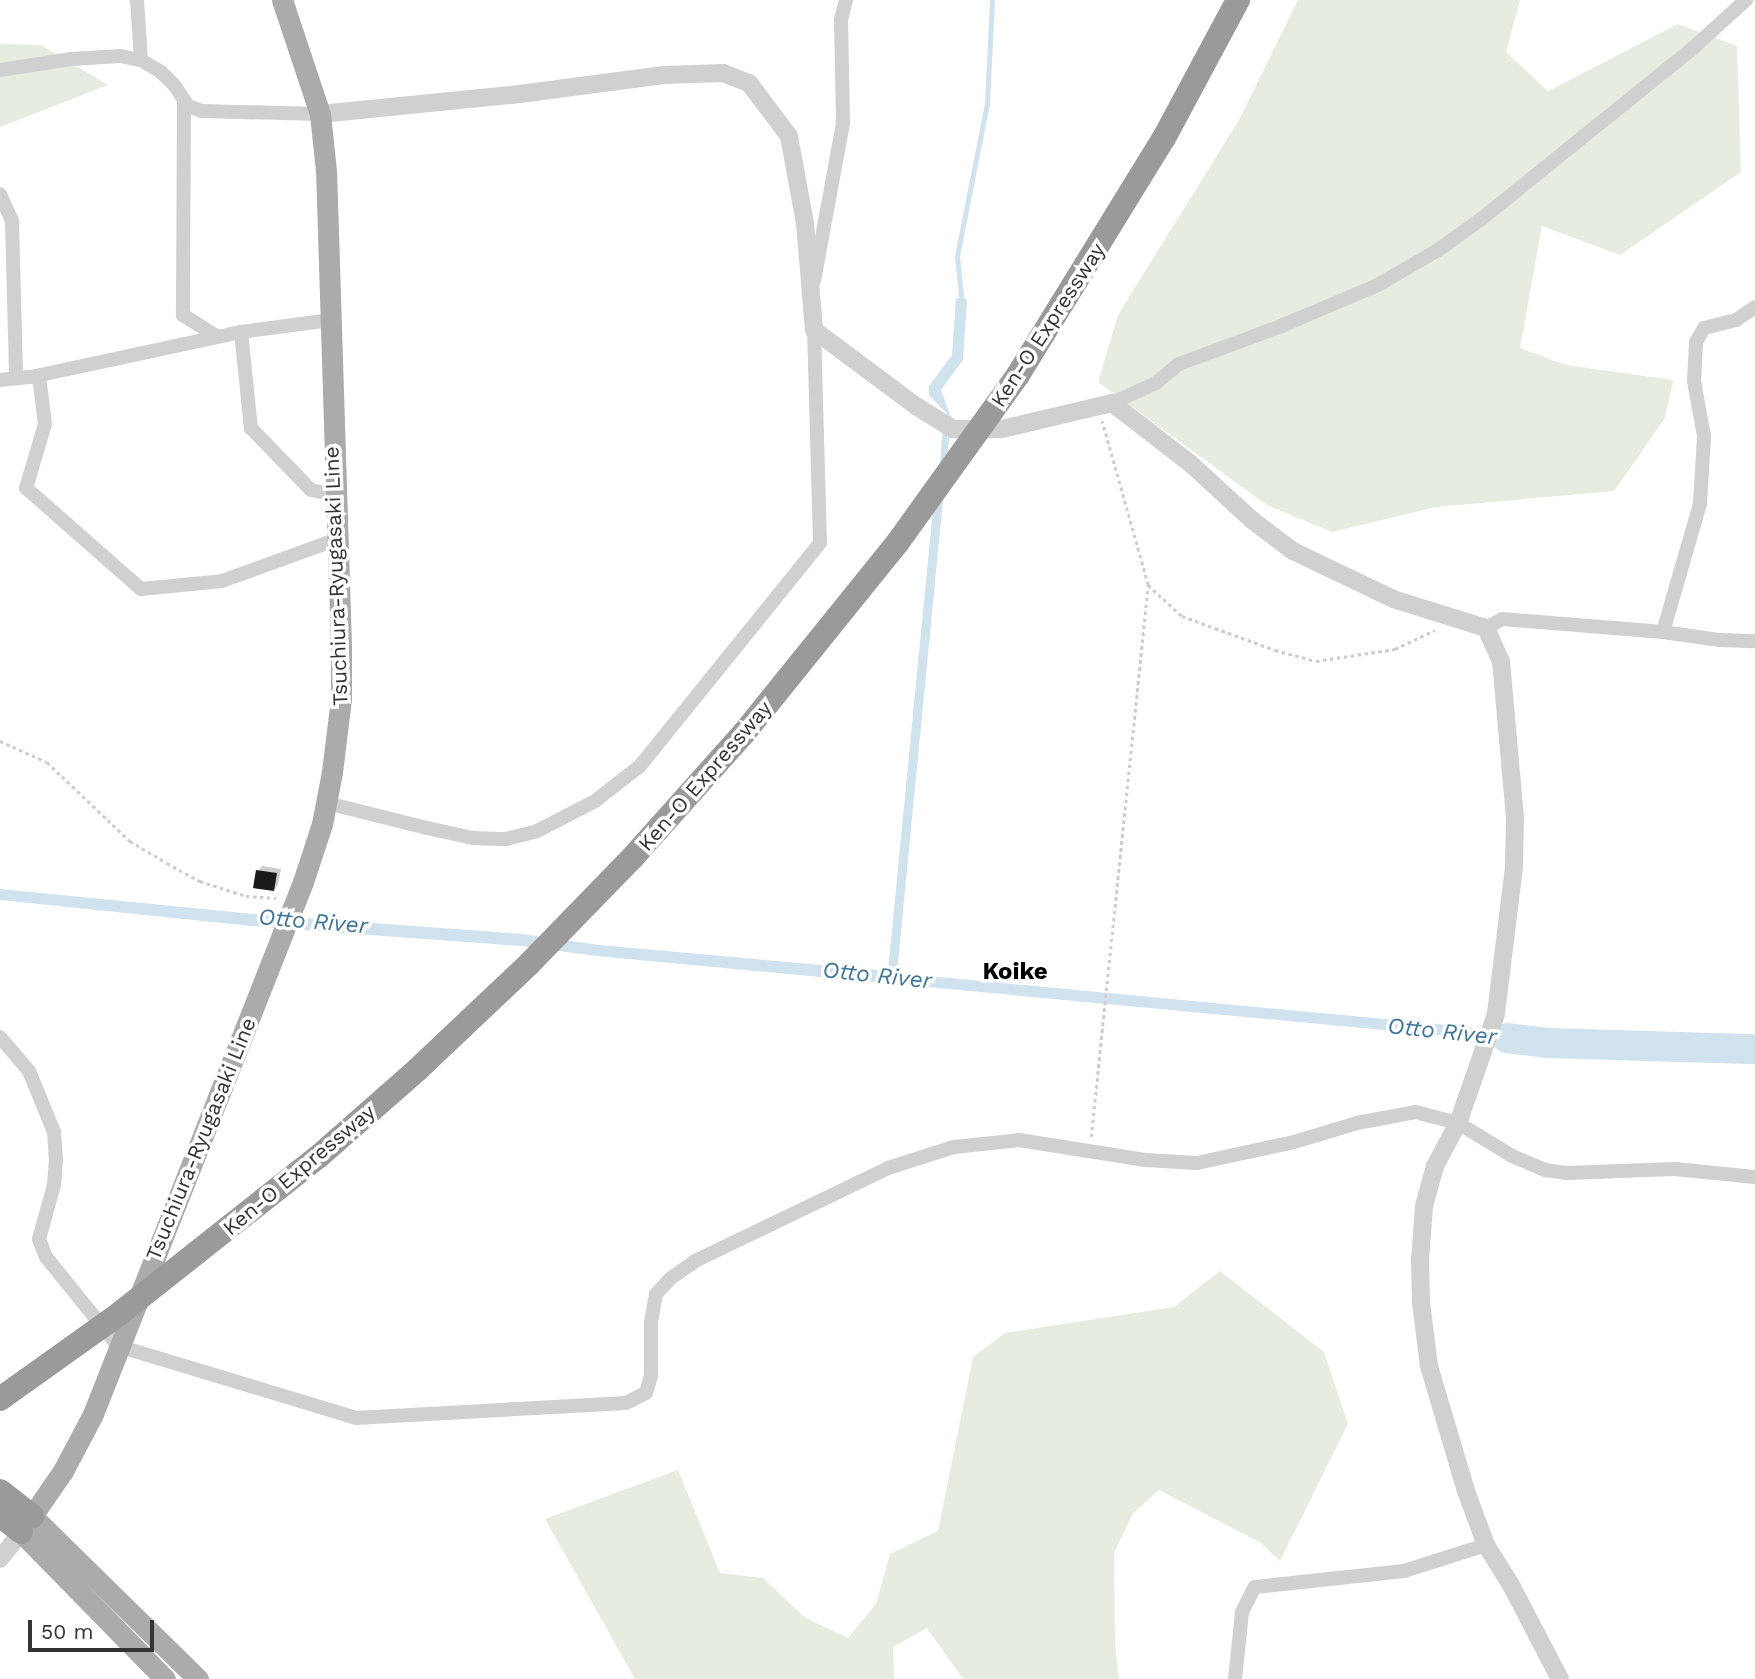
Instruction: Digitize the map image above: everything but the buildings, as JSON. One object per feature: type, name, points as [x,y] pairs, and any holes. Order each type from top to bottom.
[{"type":"highway","name":"Ken-O Expressway","points":[[0,1399],[119,1314],[318,1157],[418,1069],[529,964],[633,857],[752,724],[898,542],[1018,375],[1164,138],[1238,0]]},
{"type":"highway","points":[[0,1491],[27,1524]]},
{"type":"highway","points":[[0,1515],[27,1524]]},
{"type":"main road","name":"Tsuchiura-Ryugasaki Line","points":[[27,1524],[63,1471],[93,1414],[282,936],[316,846],[327,803],[341,699],[326,171],[320,114],[282,0]]},
{"type":"main road","points":[[27,1524],[165,1679]]},
{"type":"main road","points":[[27,1524],[198,1679]]},
{"type":"street","points":[[137,0],[141,60]]},
{"type":"street","points":[[812,293],[843,123],[841,20],[846,0]]},
{"type":"street","points":[[814,330],[916,406],[953,429],[1002,429],[1105,405],[1156,383],[1179,364],[1281,326],[1378,285],[1438,250],[1682,56],[1746,0]]},
{"type":"street","points":[[0,71],[71,59],[120,56],[141,60],[161,72],[188,106],[202,111],[320,114],[512,95],[664,75],[723,73],[749,83],[789,136],[800,188],[812,293],[820,543],[640,766],[595,801],[537,831],[506,839],[439,831],[327,803]]},
{"type":"street","points":[[184,100],[183,315],[218,337]]},
{"type":"street","points":[[0,194],[12,221],[16,378]]},
{"type":"street","points":[[1663,632],[1700,504],[1704,436],[1694,381],[1696,342],[1704,328],[1736,320],[1755,307]]},
{"type":"street","points":[[0,380],[39,376],[241,332],[330,320]]},
{"type":"street","points":[[241,332],[251,428],[311,490],[334,495]]},
{"type":"street","points":[[39,376],[45,424],[26,488],[141,589],[222,581],[338,539]]},
{"type":"street","points":[[1105,405],[1191,464],[1252,520],[1293,551],[1393,599],[1486,628],[1502,619],[1755,641]]},
{"type":"street","points":[[1486,628],[1501,661],[1515,818],[1514,867],[1496,1014],[1458,1123],[1435,1166],[1424,1206],[1420,1302],[1429,1366],[1466,1491],[1486,1545],[1511,1585],[1560,1679]]},
{"type":"street","points":[[0,1037],[29,1071],[54,1132],[54,1185],[39,1239],[46,1257],[118,1346],[356,1418],[626,1403],[646,1393],[651,1375],[651,1321],[656,1294],[695,1261],[888,1167],[924,1154],[989,1141],[1019,1140],[1090,1149],[1145,1160],[1197,1163],[1294,1142],[1357,1123],[1415,1112],[1458,1123],[1512,1156],[1545,1170],[1566,1173],[1675,1170],[1755,1177]]},
{"type":"street","points":[[0,1559],[27,1524]]},
{"type":"street","points":[[1235,1679],[1242,1612],[1255,1587],[1405,1571],[1486,1545]]},
{"type":"path","points":[[1090,1149],[1102,1011],[1148,585],[1105,405]]},
{"type":"path","points":[[1148,585],[1182,616],[1275,650],[1316,661],[1395,649],[1457,619]]},
{"type":"path","points":[[0,741],[47,762],[130,841],[200,881],[246,896],[295,902]]},
{"type":"shaded area","points":[[1298,0],[1520,0],[1506,52],[1548,91],[1678,24],[1737,46],[1741,172],[1620,255],[1542,226],[1520,348],[1566,365],[1673,380],[1665,418],[1614,491],[1436,507],[1332,532],[1267,505],[1098,382],[1118,315],[1239,120]]},
{"type":"shaded area","points":[[0,44],[41,45],[108,85],[0,127]]},
{"type":"shaded area","points":[[1220,1271],[1324,1352],[1348,1424],[1280,1561],[1261,1543],[1159,1490],[1133,1513],[1114,1553],[1115,1645],[1119,1679],[963,1679],[927,1628],[893,1647],[894,1679],[635,1679],[545,1519],[678,1470],[720,1573],[763,1578],[804,1617],[848,1638],[876,1604],[890,1554],[938,1531],[973,1357],[1005,1333],[1174,1307]]},
{"type":"water","points":[[956,298],[967,299],[963,360],[941,390],[951,418],[929,395],[929,386],[952,355]]},
{"type":"water","points":[[951,418],[897,973],[1480,1028],[1548,1038],[1547,1049],[1479,1039],[597,956],[521,946],[262,927],[0,900],[0,889],[264,915],[523,934],[599,945],[888,971],[932,519]]},
{"type":"waterway","points":[[962,305],[957,256],[987,103],[992,0]]},
{"type":"waterway","points":[[942,466],[945,427]]},
{"type":"waterway","name":"Otto River","points":[[1507,1038],[1548,1043],[1755,1049]]},
{"type":"district","name":"Koike","points":[[1015,972]]}]
